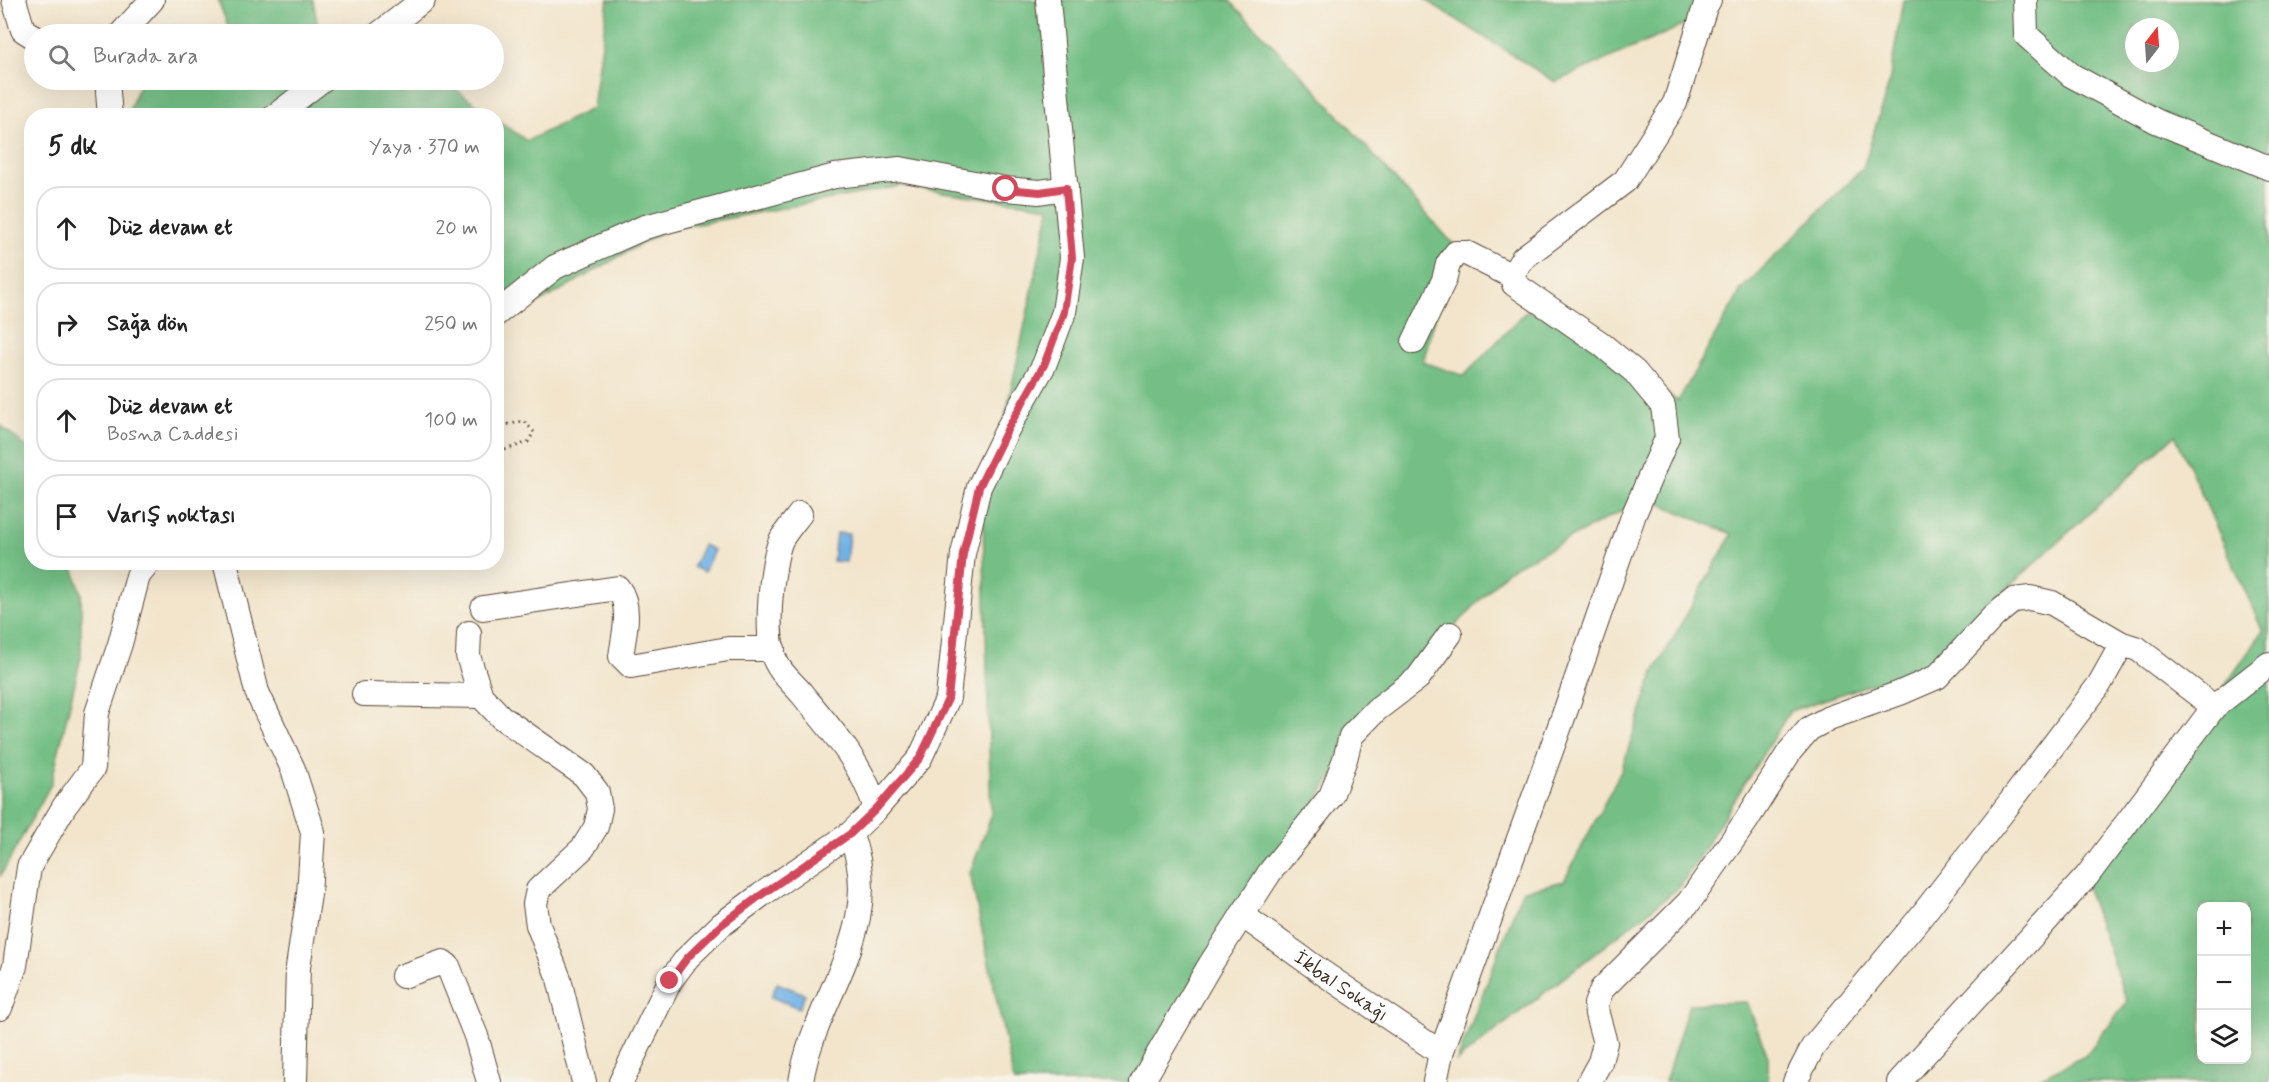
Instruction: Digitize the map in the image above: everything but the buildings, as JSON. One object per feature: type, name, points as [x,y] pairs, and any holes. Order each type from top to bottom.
[{"type":"street","points":[[14,0],[24,31]]},
{"type":"street","points":[[130,24],[152,0]]},
{"type":"street","points":[[393,24],[423,0]]},
{"type":"street","points":[[621,1082],[670,981],[687,958],[704,939],[761,895],[850,834],[876,809],[920,758],[948,699],[963,554],[979,487],[1008,428],[1044,365],[1064,312],[1072,258],[1048,0]]},
{"type":"street","points":[[1435,1082],[1441,1053],[1634,514],[1667,438],[1663,406],[1635,372],[1600,343],[1514,284],[1512,276],[1522,258],[1624,181],[1675,103],[1709,0]]},
{"type":"street","points":[[2025,0],[2026,35],[2071,75],[2156,121],[2269,168]]},
{"type":"street","points":[[108,90],[109,108]]},
{"type":"street","points":[[285,108],[309,90]]},
{"type":"street","points":[[504,308],[555,267],[645,227],[835,176],[900,169],[1006,189],[1040,192],[1066,188]]},
{"type":"street","points":[[1414,342],[1444,280],[1448,264],[1456,253],[1466,253],[1512,276]]},
{"type":"street","points":[[800,514],[782,539],[771,592],[770,637],[776,662],[849,753],[871,793],[876,809]]},
{"type":"street","points":[[0,1008],[15,966],[29,867],[64,807],[93,768],[97,713],[120,644],[138,576],[143,570]]},
{"type":"street","points":[[225,570],[256,692],[293,769],[313,831],[309,894],[298,967],[296,1082]]},
{"type":"street","points":[[483,608],[618,588],[624,594],[626,624],[621,656],[631,666],[728,650],[773,649]]},
{"type":"street","points":[[1589,1082],[1600,1062],[1605,1043],[1596,1004],[1602,989],[1689,902],[1746,821],[1790,751],[1809,729],[1829,718],[1900,693],[1937,677],[1994,616],[2014,600],[2030,598],[2052,603],[2122,644],[2138,649],[2214,707]]},
{"type":"street","points":[[469,633],[468,656],[481,696],[501,717],[584,775],[597,792],[600,809],[596,827],[583,848],[538,890],[535,904],[538,925],[559,979],[584,1082]]},
{"type":"street","points":[[1142,1082],[1210,965],[1270,872],[1331,796],[1351,736],[1376,710],[1418,678],[1450,634]]},
{"type":"street","points":[[1795,1082],[1813,1047],[2006,809],[2099,685],[2122,644]]},
{"type":"street","points":[[1899,1082],[2087,876],[2214,707],[2269,664]]},
{"type":"street","points":[[364,694],[481,696]]},
{"type":"street","points":[[801,1082],[810,1047],[855,932],[860,906],[860,876],[857,850],[850,834]]},
{"type":"street","name":"İkbal Sokağı","points":[[1242,915],[1441,1053]]},
{"type":"street","points":[[403,976],[443,962],[448,966],[476,1036],[489,1082]]},
{"type":"path","points":[[504,426],[524,422],[534,432],[528,442],[504,450]]},
{"type":"green space","points":[[218,0],[313,0],[317,24],[227,24]]},
{"type":"green space","points":[[608,0],[1229,0],[1314,88],[1454,245],[1423,362],[1464,376],[1538,299],[1678,401],[1741,290],[1863,168],[1889,83],[1903,0],[2269,0],[2269,1082],[2031,1082],[2085,1056],[2127,1002],[2086,886],[2263,631],[2175,435],[1920,668],[1790,711],[1680,887],[1457,1061],[1522,891],[1564,881],[1621,771],[1654,672],[1732,534],[1646,498],[1507,571],[1368,719],[1141,1082],[1014,1082],[970,873],[991,817],[983,521],[1050,207],[901,186],[665,230],[504,323],[504,125],[527,141],[593,108]]},
{"type":"green space","points":[[1426,0],[1714,0],[1705,16],[1555,82]]},
{"type":"green space","points":[[137,90],[456,90],[482,108],[130,108]]},
{"type":"green space","points":[[0,425],[24,445],[24,570],[74,570],[81,593],[81,657],[51,784],[0,877]]},
{"type":"green space","points":[[1747,1002],[1768,1057],[1768,1082],[1665,1082],[1689,1004]]},
{"type":"water","points":[[836,533],[849,534],[846,562],[833,561]]},
{"type":"water","points":[[703,545],[714,550],[704,572],[693,567]]},
{"type":"water","points":[[777,983],[805,994],[799,1008],[771,997]]},
{"type":"route","points":[[670,981],[704,939],[761,895],[850,834],[876,809],[920,758],[948,699],[963,554],[979,487],[1008,428],[1044,365],[1064,312],[1072,258],[1066,188],[1040,192],[1006,189]]}]
